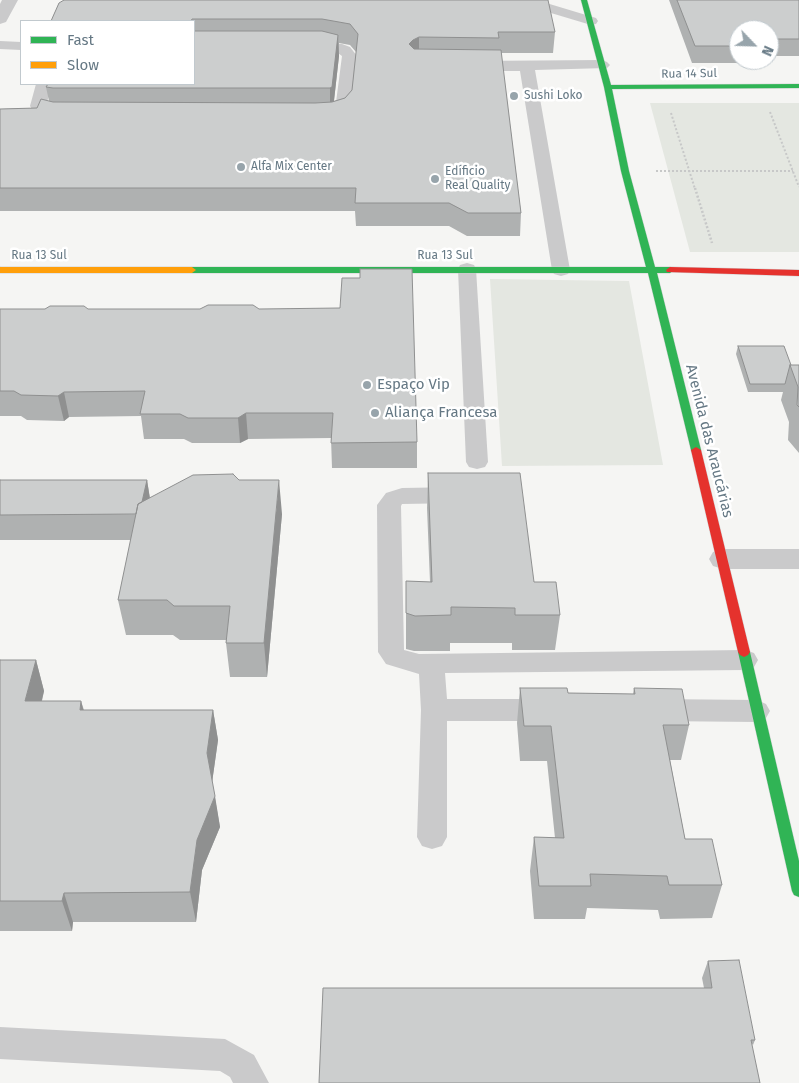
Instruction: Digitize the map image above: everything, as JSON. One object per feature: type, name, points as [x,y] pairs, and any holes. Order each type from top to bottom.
[{"type":"main road","name":"Avenida das Araucárias","points":[[584,0],[608,87],[625,171],[723,559],[799,890]]},
{"type":"main road","name":"Rua 14 Sul","points":[[608,87],[799,86]]},
{"type":"main road","name":"Rua 13 Sul","points":[[0,270],[467,269],[799,273]]},
{"type":"street","points":[[0,19],[10,0]]},
{"type":"street","points":[[723,559],[799,559]]},
{"type":"lane","points":[[516,2],[543,6],[591,20]]},
{"type":"lane","points":[[0,45],[20,46]]},
{"type":"lane","points":[[293,46],[337,47],[345,50],[350,56],[343,111],[340,115],[332,117],[307,118]]},
{"type":"lane","points":[[458,66],[602,65]]},
{"type":"lane","points":[[527,66],[561,270]]},
{"type":"lane","points":[[44,85],[38,106],[43,114],[57,117],[84,118]]},
{"type":"lane","points":[[467,269],[477,462]]},
{"type":"lane","points":[[481,494],[402,496],[394,498],[389,505],[391,652],[401,660],[418,664],[431,662],[745,660]]},
{"type":"lane","points":[[431,662],[434,710],[432,837]]},
{"type":"lane","points":[[434,710],[571,710]]},
{"type":"lane","points":[[630,710],[757,711]]},
{"type":"lane","points":[[0,1043],[225,1055],[242,1066],[252,1083]]},
{"type":"path","points":[[768,107],[799,187]]},
{"type":"path","points":[[670,110],[712,243]]},
{"type":"path","points":[[625,171],[793,171]]},
{"type":"shaded area","points":[[650,103],[799,103],[799,252],[690,252]]},
{"type":"shaded area","points":[[490,279],[629,281],[663,465],[502,466]]},
{"type":"building","points":[[64,0],[548,0],[555,32],[498,32],[499,38],[419,37],[409,44],[414,49],[501,50],[521,213],[468,213],[449,203],[355,203],[356,188],[0,188],[0,109],[37,108],[41,99],[53,102],[315,103],[332,102],[345,98],[352,90],[358,34],[350,24],[322,19],[51,20],[59,3]]},
{"type":"building","points":[[677,0],[799,0],[799,39],[779,39],[779,20],[729,20],[729,46],[695,46]]},
{"type":"building","points":[[195,31],[322,31],[338,35],[332,87],[330,88],[46,87],[47,85],[195,85]]},
{"type":"building","points":[[360,269],[412,269],[417,442],[331,443],[333,413],[246,413],[238,418],[188,418],[180,414],[140,414],[145,391],[64,392],[58,396],[21,395],[14,391],[0,391],[0,309],[45,309],[50,306],[84,306],[88,309],[200,309],[208,305],[253,305],[259,309],[340,308],[342,278],[360,278]]},
{"type":"building","points":[[738,346],[784,346],[791,365],[785,384],[750,384]]},
{"type":"building","points":[[790,365],[799,365],[799,407],[797,405],[798,387]]},
{"type":"building","points":[[428,473],[520,473],[534,582],[556,582],[560,615],[515,615],[515,608],[451,607],[451,615],[415,616],[406,613],[406,581],[432,582]]},
{"type":"building","points":[[233,474],[239,480],[279,480],[264,643],[226,643],[230,606],[174,606],[167,600],[118,600],[138,504],[193,475]]},
{"type":"building","points":[[0,480],[147,480],[142,502],[138,504],[136,514],[0,515]]},
{"type":"building","points":[[0,660],[36,660],[25,701],[81,701],[80,710],[213,710],[207,753],[215,796],[197,840],[190,892],[64,893],[62,901],[0,901]]},
{"type":"building","points":[[520,688],[567,688],[568,693],[635,694],[634,688],[682,689],[689,725],[663,725],[685,839],[712,839],[722,885],[669,885],[667,876],[590,874],[591,886],[539,886],[534,837],[564,838],[551,726],[524,726]]},
{"type":"building","points":[[739,960],[755,1040],[751,1040],[760,1083],[319,1083],[323,988],[712,988],[708,961]]},
{"type":"traffic: fast","points":[[584,0],[608,87],[625,171],[640,223],[696,450]]},
{"type":"traffic: fast","points":[[608,87],[799,86]]},
{"type":"traffic: fast","points":[[192,270],[670,270]]},
{"type":"traffic: fast","points":[[744,652],[799,891]]},
{"type":"traffic: slow","points":[[0,270],[192,270]]},
{"type":"traffic: jam","points":[[670,270],[799,273]]},
{"type":"traffic: jam","points":[[696,450],[744,652]]},
{"type":"place","name":"Sushi Loko","points":[[514,96]]},
{"type":"place","name":"Alfa Mix Center","points":[[241,167]]},
{"type":"place","name":"Edíficio Real Quality","points":[[435,179]]},
{"type":"place","name":"Espaço Vip","points":[[367,385]]},
{"type":"place","name":"Aliança Francesa","points":[[375,413]]}]
